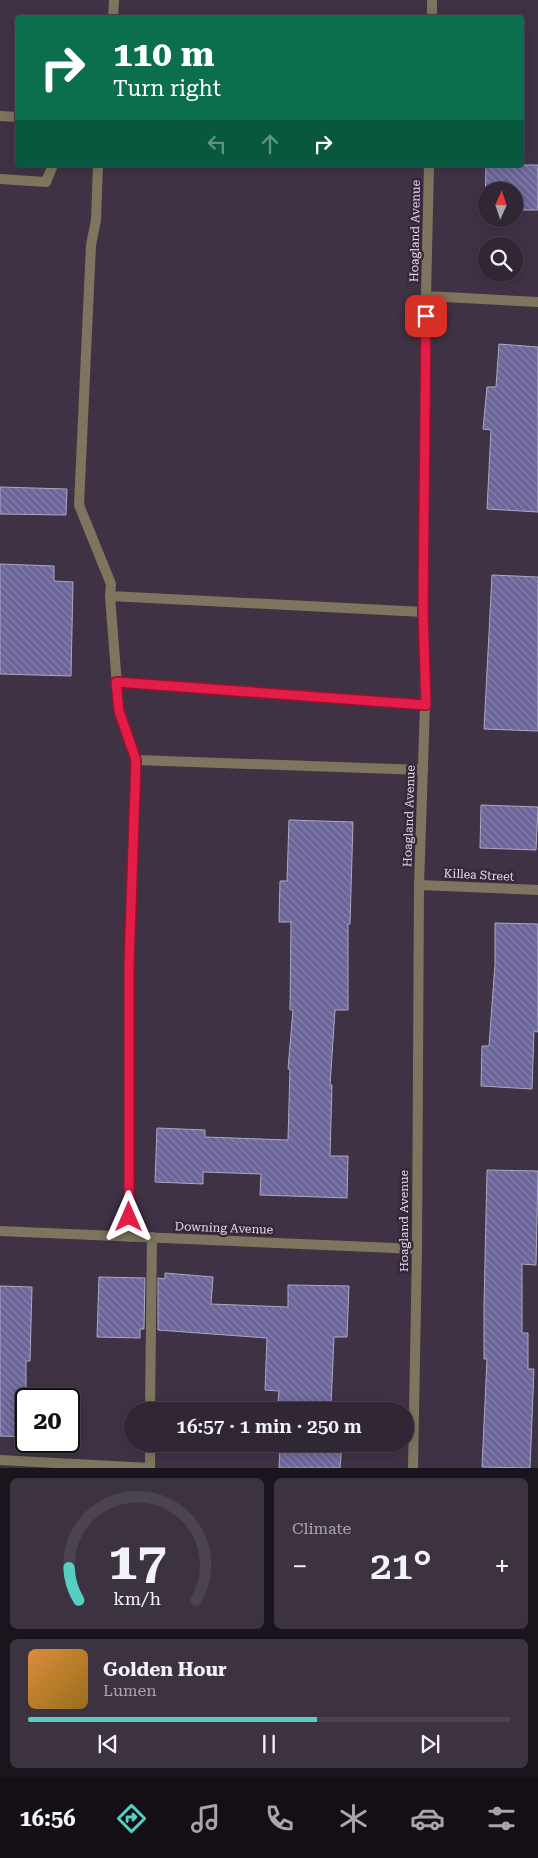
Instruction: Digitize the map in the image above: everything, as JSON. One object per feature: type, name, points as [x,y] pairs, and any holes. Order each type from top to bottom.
[{"type":"street","points":[[113,15],[114,0]]},
{"type":"street","points":[[432,0],[432,15]]},
{"type":"street","points":[[0,116],[15,116]]},
{"type":"street","points":[[0,179],[46,182],[52,167]]},
{"type":"street","points":[[98,167],[96,220],[91,245],[79,504],[111,584],[110,596],[119,711],[136,760],[129,965],[129,1237]]},
{"type":"street","name":"Hoagland Avenue","points":[[413,1468],[417,1249],[419,885],[426,705],[423,612],[429,167]]},
{"type":"street","points":[[426,296],[538,302]]},
{"type":"street","points":[[110,596],[423,612]]},
{"type":"street","points":[[116,682],[426,705]]},
{"type":"street","points":[[136,760],[423,770]]},
{"type":"street","name":"Killea Street","points":[[419,885],[538,890]]},
{"type":"street","name":"Downing Avenue","points":[[0,1231],[417,1249]]},
{"type":"street","points":[[150,1402],[152,1238]]},
{"type":"street","points":[[0,1460],[150,1468],[150,1452]]},
{"type":"building","points":[[538,165],[538,210],[523,210],[523,182],[486,182],[486,167]]},
{"type":"building","points":[[499,344],[538,347],[538,512],[487,509],[491,430],[483,429],[487,387],[496,387]]},
{"type":"building","points":[[0,487],[67,489],[66,515],[0,514]]},
{"type":"building","points":[[0,564],[54,566],[54,581],[73,582],[71,676],[0,674]]},
{"type":"building","points":[[492,575],[538,577],[538,731],[484,729]]},
{"type":"building","points":[[481,805],[538,807],[536,850],[480,848]]},
{"type":"building","points":[[289,820],[353,822],[350,924],[348,924],[348,1010],[335,1010],[330,1085],[332,1085],[330,1156],[348,1156],[347,1198],[260,1195],[261,1174],[203,1172],[203,1184],[155,1182],[157,1128],[205,1130],[205,1137],[288,1140],[290,1069],[288,1069],[293,1010],[290,1010],[291,922],[279,922],[280,881],[287,881]]},
{"type":"building","points":[[495,923],[538,924],[538,1032],[534,1031],[532,1089],[481,1086],[482,1046],[489,1046],[495,964]]},
{"type":"building","points":[[487,1170],[538,1171],[536,1265],[522,1264],[522,1333],[528,1333],[528,1369],[534,1369],[530,1468],[482,1467],[487,1359],[484,1359],[484,1306]]},
{"type":"building","points":[[165,1273],[213,1277],[211,1304],[288,1307],[288,1285],[349,1286],[347,1337],[334,1337],[331,1402],[278,1402],[279,1391],[265,1390],[267,1338],[158,1330],[158,1278],[165,1279]]},
{"type":"building","points":[[99,1277],[145,1278],[144,1329],[140,1329],[140,1338],[97,1337]]},
{"type":"building","points":[[0,1286],[32,1287],[30,1361],[26,1361],[26,1388],[15,1388],[15,1437],[0,1436]]},
{"type":"building","points":[[280,1452],[341,1452],[340,1468],[279,1468]]},
{"type":"route","points":[[129,1217],[129,965],[136,760],[119,711],[116,682],[426,705],[423,612],[426,316]]}]
